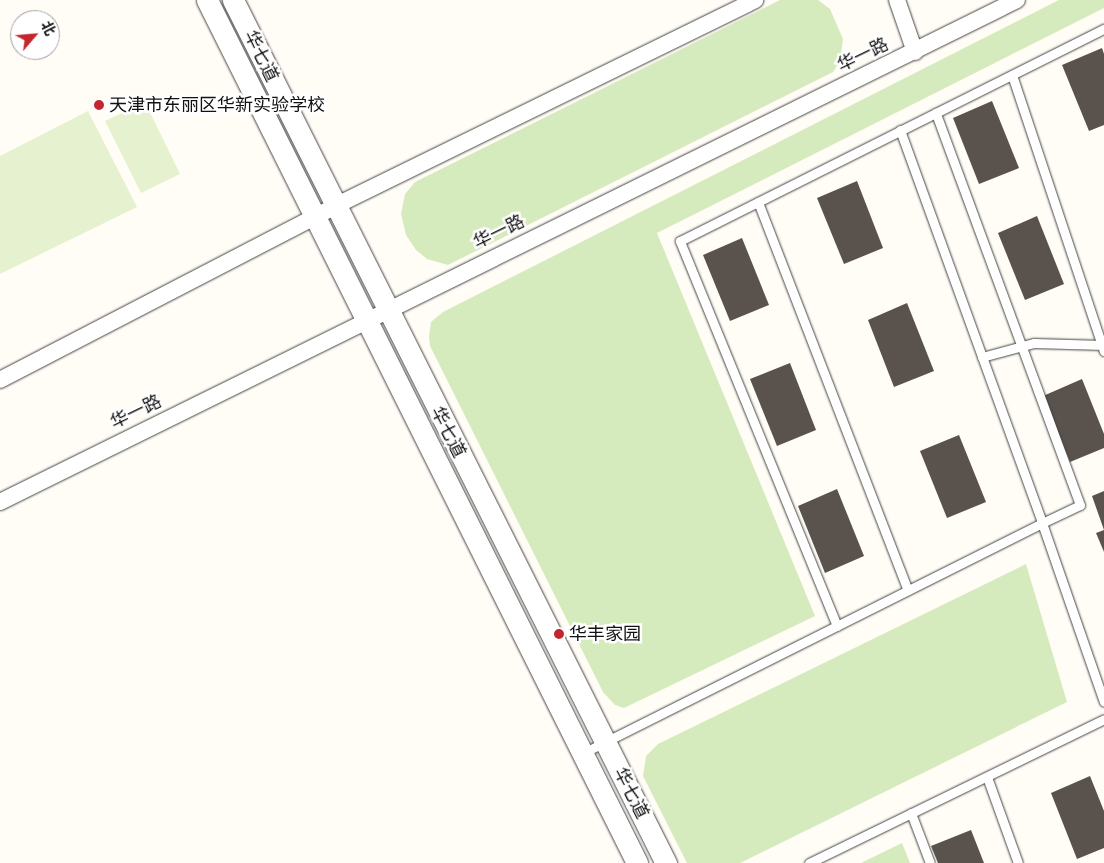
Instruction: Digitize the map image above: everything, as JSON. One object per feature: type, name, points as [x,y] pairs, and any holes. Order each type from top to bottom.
[{"type":"street","name":"华七道","points":[[207,0],[638,863]]},
{"type":"street","name":"华七道","points":[[233,0],[666,863]]},
{"type":"street","points":[[0,380],[315,216],[755,0]]},
{"type":"street","points":[[897,0],[915,52]]},
{"type":"street","name":"华一路","points":[[0,502],[1017,0]]},
{"type":"lane","points":[[837,626],[680,240],[1104,29]]},
{"type":"lane","points":[[982,357],[1034,344],[1103,347],[1012,75]]},
{"type":"lane","points":[[582,753],[1080,505],[936,113]]},
{"type":"lane","points":[[900,130],[1042,523],[1104,702]]},
{"type":"lane","points":[[758,202],[908,590]]},
{"type":"lane","points":[[809,863],[1104,719]]},
{"type":"lane","points":[[987,777],[1018,863]]},
{"type":"lane","points":[[911,813],[930,863]]},
{"type":"green space","points":[[780,0],[818,0],[830,9],[843,39],[840,61],[833,72],[448,265],[427,259],[416,250],[406,235],[401,214],[405,194],[415,182]]},
{"type":"green space","points":[[1059,0],[1104,0],[1104,8],[657,233],[815,616],[624,708],[615,705],[603,692],[430,346],[431,322],[443,312]]},
{"type":"green space","points":[[145,102],[180,174],[141,193],[105,121]]},
{"type":"green space","points":[[88,111],[137,207],[0,274],[0,156]]},
{"type":"green space","points":[[1026,564],[1067,702],[740,863],[687,863],[643,776],[646,756],[658,744]]},
{"type":"green space","points":[[902,843],[910,863],[861,863]]},
{"type":"building","points":[[1102,48],[1104,54],[1104,125],[1089,131],[1062,65]]},
{"type":"building","points":[[992,101],[1019,168],[979,184],[953,118]]},
{"type":"building","points":[[857,181],[883,248],[844,264],[817,198]]},
{"type":"building","points":[[1037,216],[1064,284],[1025,300],[998,233]]},
{"type":"building","points":[[742,238],[769,305],[730,321],[703,255]]},
{"type":"building","points":[[907,303],[934,371],[894,387],[868,320]]},
{"type":"building","points":[[790,363],[816,430],[777,446],[750,379]]},
{"type":"building","points":[[1082,379],[1104,434],[1104,448],[1070,462],[1043,396]]},
{"type":"building","points":[[959,435],[986,502],[947,518],[920,451]]},
{"type":"building","points":[[837,489],[864,556],[825,573],[798,506]]},
{"type":"building","points":[[1104,491],[1104,530],[1092,496]]},
{"type":"building","points":[[1104,530],[1104,552],[1096,533]]},
{"type":"building","points":[[1090,776],[1104,811],[1104,848],[1077,859],[1051,793]]},
{"type":"building","points":[[971,830],[984,863],[938,863],[931,846]]},
{"type":"place","name":"天津市东丽区华新实验学校","points":[[99,105]]},
{"type":"place","name":"华丰家园","points":[[559,634]]}]
